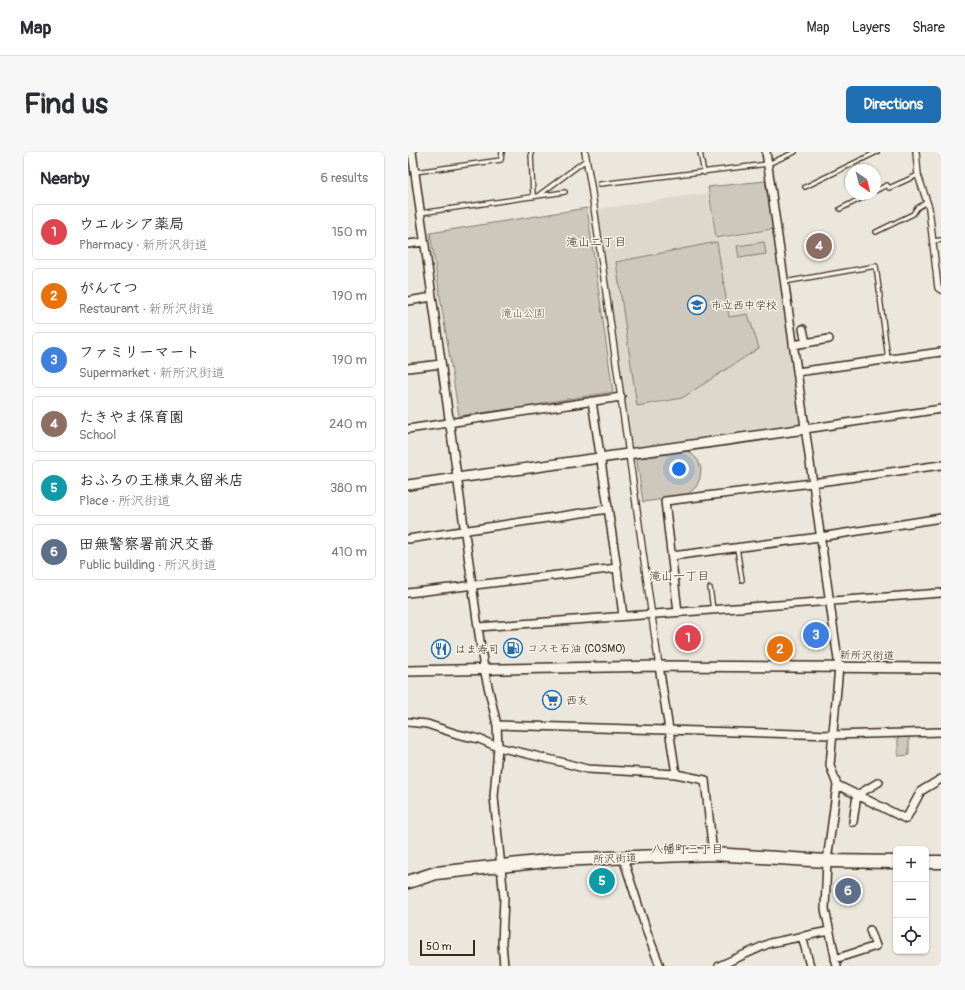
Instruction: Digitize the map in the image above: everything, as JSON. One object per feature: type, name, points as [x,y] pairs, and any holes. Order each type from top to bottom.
[{"type":"main road","name":"所沢街道","points":[[408,882],[436,873],[556,860],[713,854],[827,862],[893,862]]},
{"type":"main road","points":[[929,862],[941,862]]},
{"type":"street","points":[[412,152],[484,669],[497,725],[498,747],[494,797],[502,865],[504,898],[502,943],[504,966]]},
{"type":"street","points":[[585,152],[651,614],[676,774]]},
{"type":"street","points":[[766,152],[839,667],[830,765],[837,785],[827,862],[825,909],[836,962],[876,946],[870,930]]},
{"type":"street","points":[[916,152],[918,175],[929,208],[938,288],[941,290]]},
{"type":"street","points":[[408,183],[416,182]]},
{"type":"street","points":[[408,244],[424,242]]},
{"type":"street","points":[[408,301],[432,298]]},
{"type":"street","points":[[804,329],[806,343]]},
{"type":"street","points":[[793,345],[829,339]]},
{"type":"street","points":[[797,372],[941,352]]},
{"type":"street","points":[[408,368],[442,364]]},
{"type":"street","points":[[408,429],[621,397]]},
{"type":"street","points":[[592,401],[623,616]]},
{"type":"street","points":[[408,485],[941,409]]},
{"type":"street","points":[[678,612],[665,500],[812,483],[941,465]]},
{"type":"street","points":[[408,538],[608,509]]},
{"type":"street","points":[[672,556],[820,537],[941,518]]},
{"type":"street","points":[[408,593],[617,568]]},
{"type":"street","points":[[478,628],[713,609],[941,593]]},
{"type":"street","name":"新所沢街道","points":[[408,671],[659,666],[941,668]]},
{"type":"street","points":[[408,722],[427,724],[457,734],[479,739],[498,747],[587,769],[676,774],[705,780],[713,854]]},
{"type":"street","points":[[497,725],[832,735],[941,732]]},
{"type":"street","points":[[837,785],[906,819],[921,791],[941,779]]},
{"type":"street","points":[[857,795],[879,782]]},
{"type":"street","points":[[853,822],[857,795]]},
{"type":"street","points":[[623,858],[648,936],[660,966]]},
{"type":"street","points":[[719,966],[770,943],[829,931]]},
{"type":"street","points":[[802,936],[810,966]]},
{"type":"lane","points":[[415,172],[501,160],[502,152]]},
{"type":"lane","points":[[531,152],[533,197]]},
{"type":"lane","points":[[700,152],[704,173]]},
{"type":"lane","points":[[600,184],[704,173],[768,164],[795,152]]},
{"type":"lane","points":[[805,186],[877,152]]},
{"type":"lane","points":[[539,196],[586,160]]},
{"type":"lane","points":[[881,188],[887,185],[889,188],[918,175]]},
{"type":"lane","points":[[420,213],[565,192]]},
{"type":"lane","points":[[840,209],[858,200]]},
{"type":"lane","points":[[876,232],[913,214],[917,208],[927,202]]},
{"type":"lane","points":[[933,241],[941,240]]},
{"type":"lane","points":[[784,282],[876,266],[888,359]]},
{"type":"lane","points":[[737,547],[742,580]]},
{"type":"lane","points":[[710,588],[713,609]]},
{"type":"shaded area","name":"市立西中学校","points":[[707,193],[715,240],[773,231],[803,423],[630,447],[597,209]]},
{"type":"green space","points":[[765,181],[774,229],[716,238],[708,187]]},
{"type":"green space","name":"滝山公園","points":[[587,208],[613,392],[543,403],[543,405],[459,416],[430,233]]},
{"type":"green space","points":[[717,242],[729,317],[748,314],[759,348],[682,398],[637,406],[616,262]]},
{"type":"green space","points":[[764,242],[766,254],[739,258],[737,246]]},
{"type":"green space","points":[[683,448],[698,460],[701,468],[700,478],[696,487],[686,496],[643,502],[636,455]]},
{"type":"green space","points":[[898,735],[909,735],[909,755],[898,756]]},
{"type":"place","name":"たきやま保育園","points":[[819,246]]},
{"type":"place","name":"市立西中学校","points":[[697,305]]},
{"type":"place","name":"ファミリーマート","points":[[816,635]]},
{"type":"place","name":"ウエルシア薬局","points":[[688,638]]},
{"type":"place","name":"コスモ石油 (COSMO)","points":[[513,648]]},
{"type":"place","name":"はま寿司","points":[[441,649]]},
{"type":"place","name":"がんてつ","points":[[780,649]]},
{"type":"place","name":"西友","points":[[552,700]]},
{"type":"place","name":"おふろの王様東久留米店","points":[[602,881]]},
{"type":"place","name":"田無警察署前沢交番","points":[[848,891]]},
{"type":"district","name":"滝山二丁目","points":[[596,242]]},
{"type":"district","name":"滝山一丁目","points":[[679,576]]},
{"type":"district","name":"八幡町三丁目","points":[[687,849]]}]
